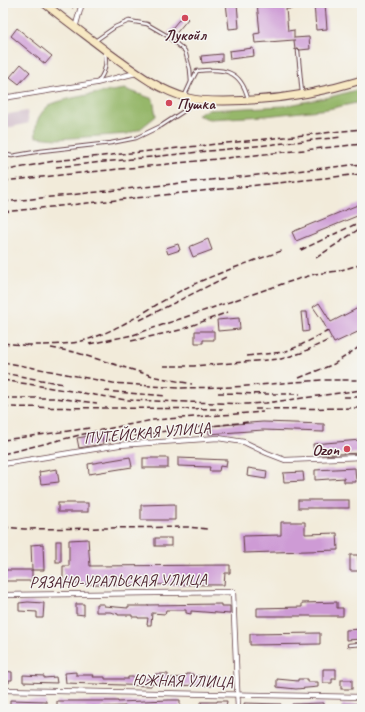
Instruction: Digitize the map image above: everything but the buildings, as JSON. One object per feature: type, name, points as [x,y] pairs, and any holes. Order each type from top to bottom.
[{"type":"main road","points":[[44,3],[75,28],[149,82],[187,98],[212,101],[248,101],[303,95],[338,88],[362,80]]},
{"type":"street","points":[[75,28],[82,3]]},
{"type":"street","points":[[3,98],[96,83],[136,72]]},
{"type":"street","name":"ПУТЕЙСКАЯ УЛИЦА","points":[[3,464],[119,445],[218,438],[244,442],[267,454],[285,460],[362,457]]},
{"type":"street","points":[[362,589],[362,612]]},
{"type":"street","name":"РЯЗАНО-УРАЛЬСКАЯ УЛИЦА","points":[[3,595],[233,592],[238,694]]},
{"type":"street","name":"ЮЖНАЯ УЛИЦА","points":[[3,690],[362,697]]},
{"type":"street","points":[[238,694],[238,709]]},
{"type":"lane","points":[[94,42],[114,27],[129,21],[147,24],[166,35],[185,51],[190,69],[191,82]]},
{"type":"lane","points":[[96,83],[103,75],[105,69],[105,50]]},
{"type":"lane","points":[[298,51],[303,95]]},
{"type":"lane","points":[[3,154],[12,156],[41,150],[111,143],[136,138],[161,126],[186,109],[191,82],[197,71],[211,69],[228,72],[240,79],[245,88],[248,101]]},
{"type":"lane","points":[[349,645],[362,644]]},
{"type":"path","points":[[66,3],[79,13]]},
{"type":"shaded area","points":[[27,111],[29,123],[3,129],[3,115]]},
{"type":"green space","points":[[125,89],[153,99],[156,116],[140,129],[127,134],[57,139],[36,137],[36,124],[39,117],[47,107],[52,104],[84,96]]},
{"type":"green space","points":[[362,89],[362,97],[356,103],[328,109],[265,116],[209,119],[197,115],[208,110],[284,106],[330,97]]},
{"type":"railway","points":[[3,171],[54,161],[362,129]]},
{"type":"railway","points":[[56,167],[342,137]]},
{"type":"railway","points":[[3,181],[362,144]]},
{"type":"railway","points":[[3,202],[362,164]]},
{"type":"railway","points":[[3,212],[362,174]]},
{"type":"railway","points":[[301,250],[362,221]]},
{"type":"railway","points":[[316,258],[362,227]]},
{"type":"railway","points":[[26,345],[65,344],[92,338],[120,326],[196,283],[284,250]]},
{"type":"railway","points":[[89,344],[133,335],[282,284],[315,274],[338,271],[362,264]]},
{"type":"railway","points":[[140,320],[228,276]]},
{"type":"railway","points":[[131,341],[180,330],[228,312]]},
{"type":"railway","points":[[247,356],[284,352],[328,331]]},
{"type":"railway","points":[[163,366],[194,366],[281,359],[301,353],[331,339]]},
{"type":"railway","points":[[3,343],[31,346]]},
{"type":"railway","points":[[299,378],[334,364],[362,345]]},
{"type":"railway","points":[[51,348],[74,352],[156,377],[192,384]]},
{"type":"railway","points":[[3,362],[113,383],[178,388],[233,387],[321,380],[362,380]]},
{"type":"railway","points":[[3,373],[63,384]]},
{"type":"railway","points":[[3,380],[126,400],[247,404],[266,403],[362,390]]},
{"type":"railway","points":[[104,391],[166,396]]},
{"type":"railway","points":[[218,393],[300,394]]},
{"type":"railway","points":[[344,397],[362,397]]},
{"type":"railway","points":[[3,398],[55,398],[97,403]]},
{"type":"railway","points":[[3,407],[223,409]]},
{"type":"railway","points":[[255,409],[362,408]]},
{"type":"railway","points":[[3,454],[96,431],[153,420],[263,412]]},
{"type":"railway","points":[[108,440],[173,430],[248,422]]},
{"type":"railway","points":[[3,440],[90,428]]},
{"type":"railway","points":[[3,527],[25,529],[188,527],[207,529]]},
{"type":"place","name":"Лукойл","points":[[185,18]]},
{"type":"place","name":"Пушка","points":[[169,103]]},
{"type":"place","name":"Ozon","points":[[347,449]]}]
